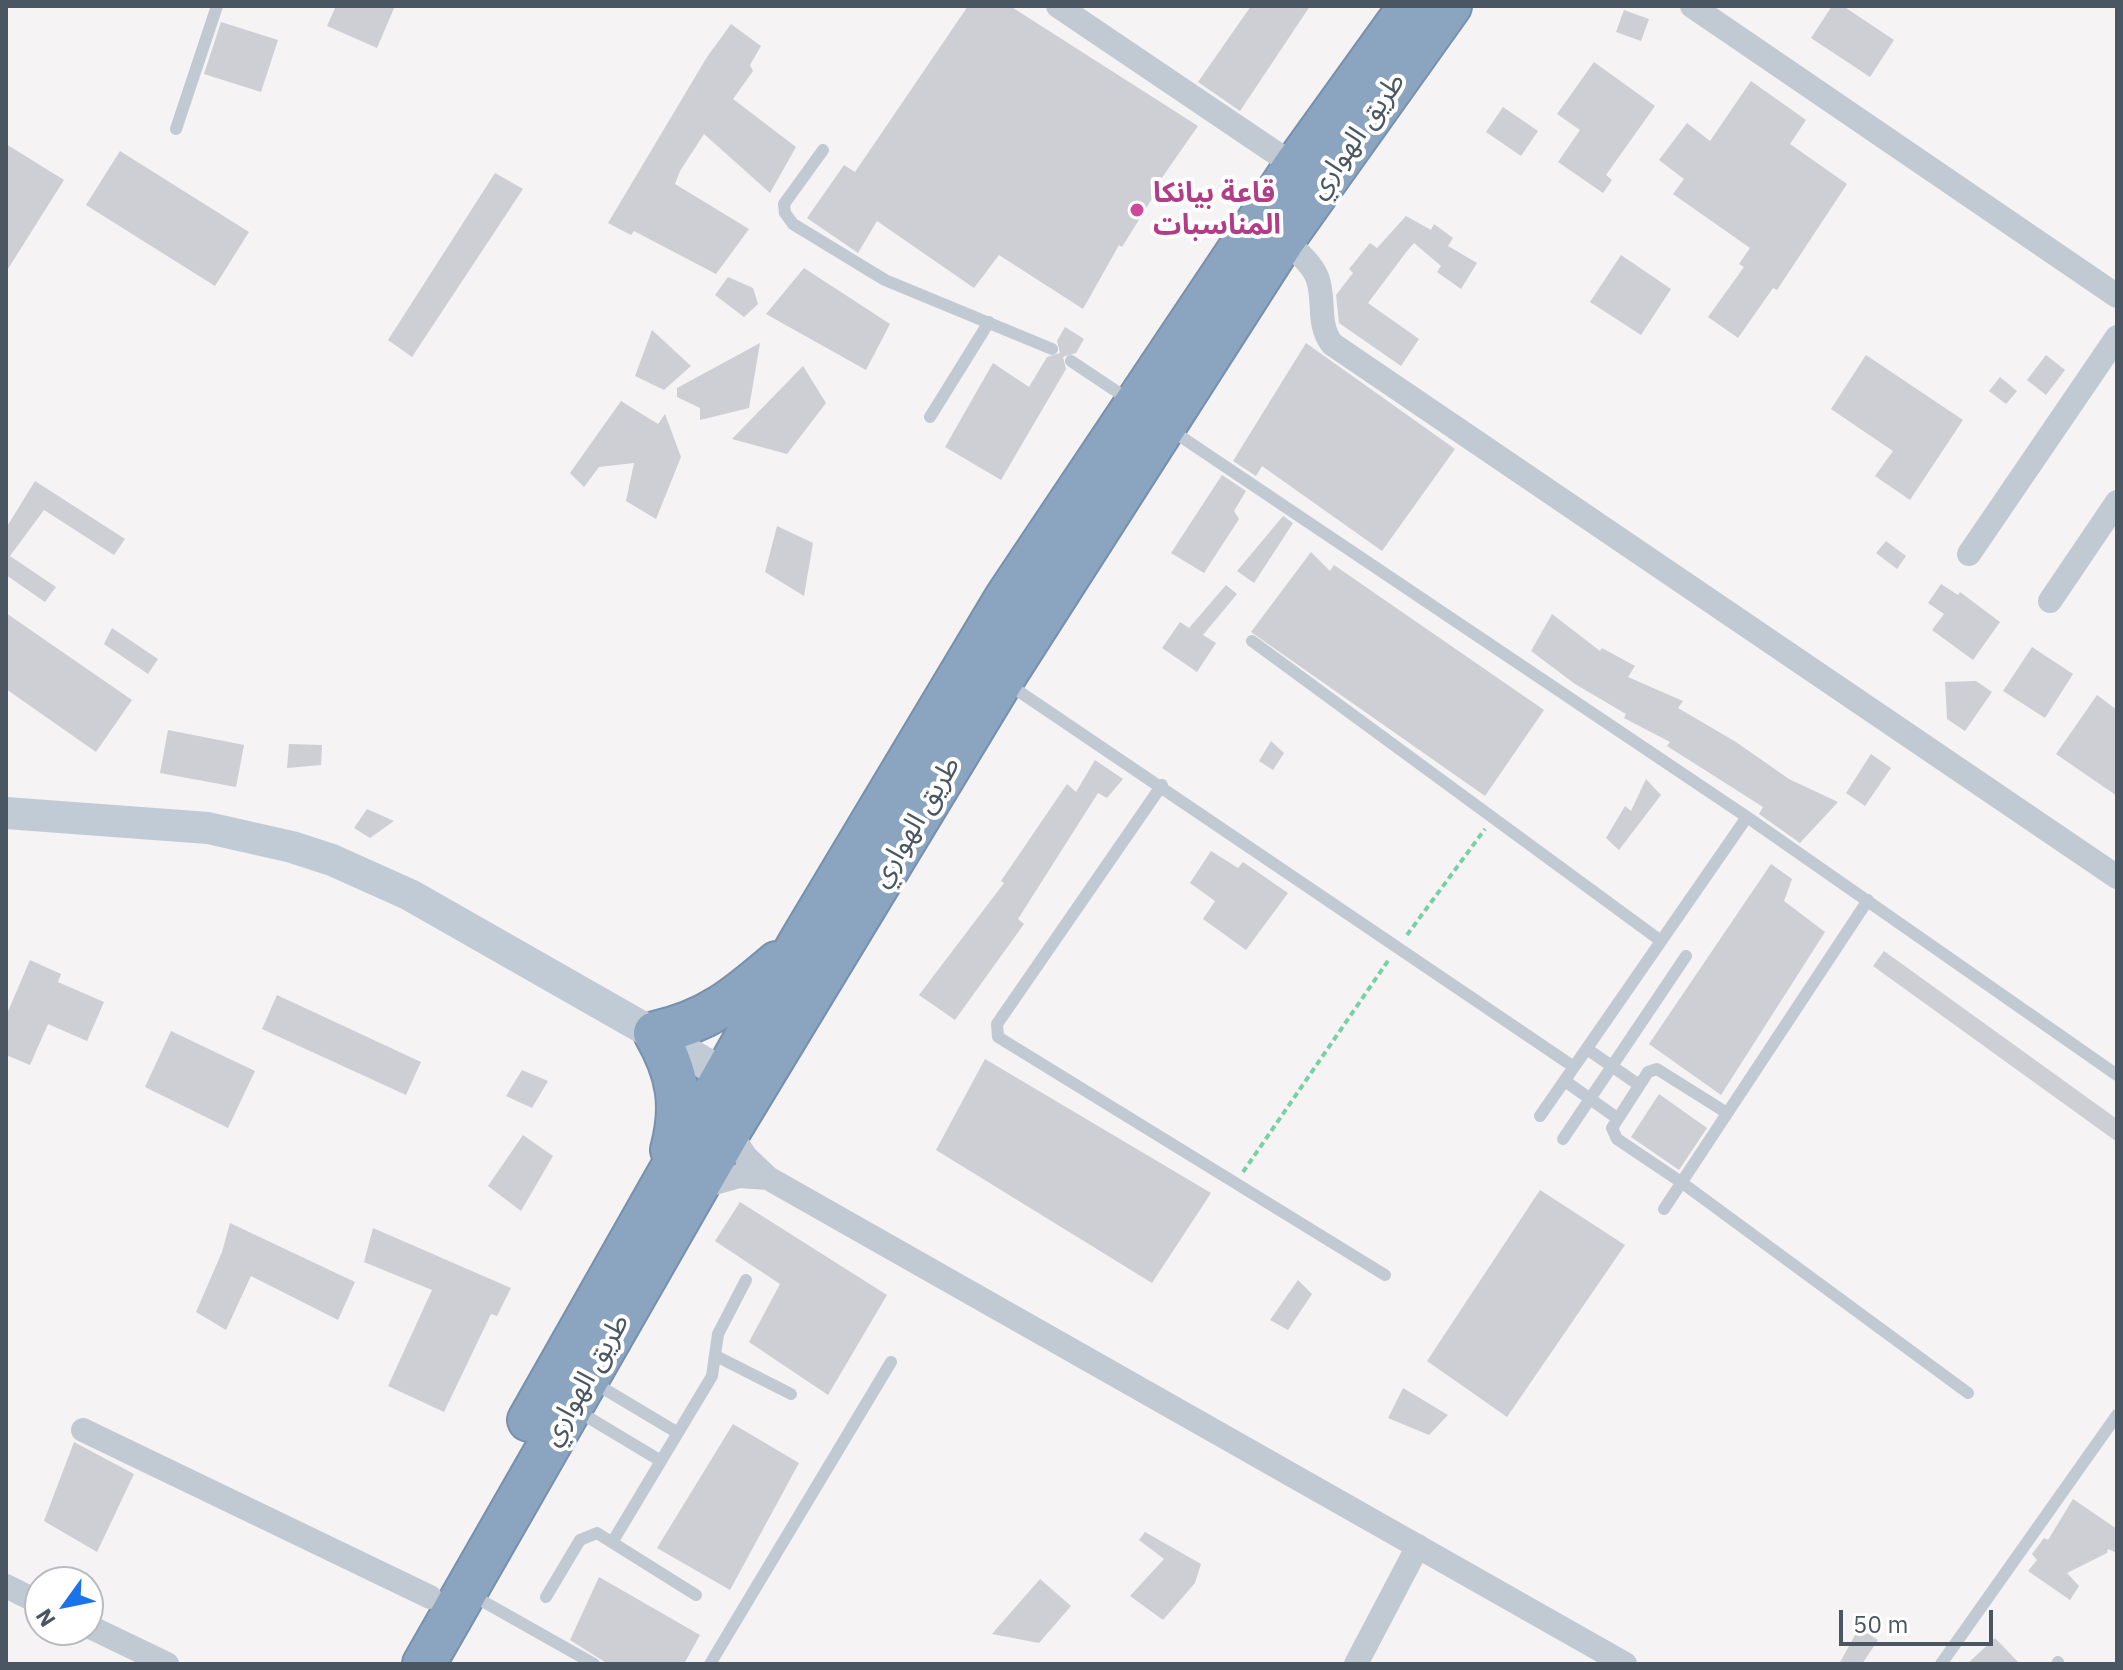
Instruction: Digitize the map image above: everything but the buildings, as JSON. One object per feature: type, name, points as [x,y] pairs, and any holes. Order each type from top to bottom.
[{"type":"highway","name":"طريق الهواري","points":[[424,1664],[447,1594],[680,1185],[729,1131],[1002,680],[1151,416],[1212,324],[1295,166],[1410,6]]},
{"type":"highway","name":"طريق الهواري","points":[[1212,324],[1284,239],[1450,6]]},
{"type":"highway","name":"طريق الهواري","points":[[392,1664],[447,1594],[578,1392],[680,1185],[724,1074],[1006,598],[1151,416]]},
{"type":"highway","points":[[680,1185],[675,1136],[680,1098],[671,1060],[655,1033],[691,1025],[714,1012],[799,944]]},
{"type":"street","points":[[1058,6],[1295,166]]},
{"type":"street","points":[[1692,6],[2117,296]]},
{"type":"street","points":[[1284,239],[1318,279],[1321,324],[1332,344],[2117,877]]},
{"type":"street","points":[[1969,554],[2117,337]]},
{"type":"street","points":[[2050,601],[2117,502]]},
{"type":"street","points":[[6,813],[208,828],[278,843],[332,860],[410,895],[724,1074]]},
{"type":"street","points":[[729,1131],[746,1157],[768,1178],[1625,1664]]},
{"type":"street","points":[[680,1185],[739,1176],[768,1178]]},
{"type":"street","points":[[83,1430],[447,1594]]},
{"type":"street","points":[[1356,1664],[1418,1546]]},
{"type":"street","points":[[6,1586],[24,1595]]},
{"type":"street","points":[[104,1634],[167,1664]]},
{"type":"lane","points":[[176,129],[217,6]]},
{"type":"lane","points":[[823,150],[784,204],[785,213],[793,224],[885,280],[1052,349]]},
{"type":"lane","points":[[930,417],[989,322]]},
{"type":"lane","points":[[1071,361],[1747,817],[2117,1075]]},
{"type":"lane","points":[[1252,641],[1661,941]]},
{"type":"lane","points":[[1002,680],[1162,785],[1574,1067]]},
{"type":"lane","points":[[1162,785],[997,1024],[996,1032],[1002,1041],[1385,1275]]},
{"type":"lane","points":[[1540,1116],[1747,817]]},
{"type":"lane","points":[[1664,1209],[1868,900]]},
{"type":"lane","points":[[1563,1139],[1686,956]]},
{"type":"lane","points":[[1587,1049],[1639,1085]]},
{"type":"lane","points":[[1727,1113],[1661,1070],[1648,1072],[1612,1128],[1617,1139],[1681,1182],[1968,1393]]},
{"type":"lane","points":[[1565,1081],[1617,1118]]},
{"type":"lane","points":[[613,1541],[712,1376],[718,1334],[746,1280]]},
{"type":"lane","points":[[716,1356],[791,1394]]},
{"type":"lane","points":[[710,1664],[891,1362]]},
{"type":"lane","points":[[578,1392],[678,1433]]},
{"type":"lane","points":[[578,1392],[661,1461]]},
{"type":"lane","points":[[1941,1664],[2117,1415]]},
{"type":"lane","points":[[546,1597],[585,1537],[597,1533],[696,1595]]},
{"type":"lane","points":[[447,1594],[594,1664]]},
{"type":"path","points":[[1235,1184],[1398,946],[1493,818]]},
{"type":"place","name":"قاعة بيانكا المناسبات","points":[[1137,210]]}]
